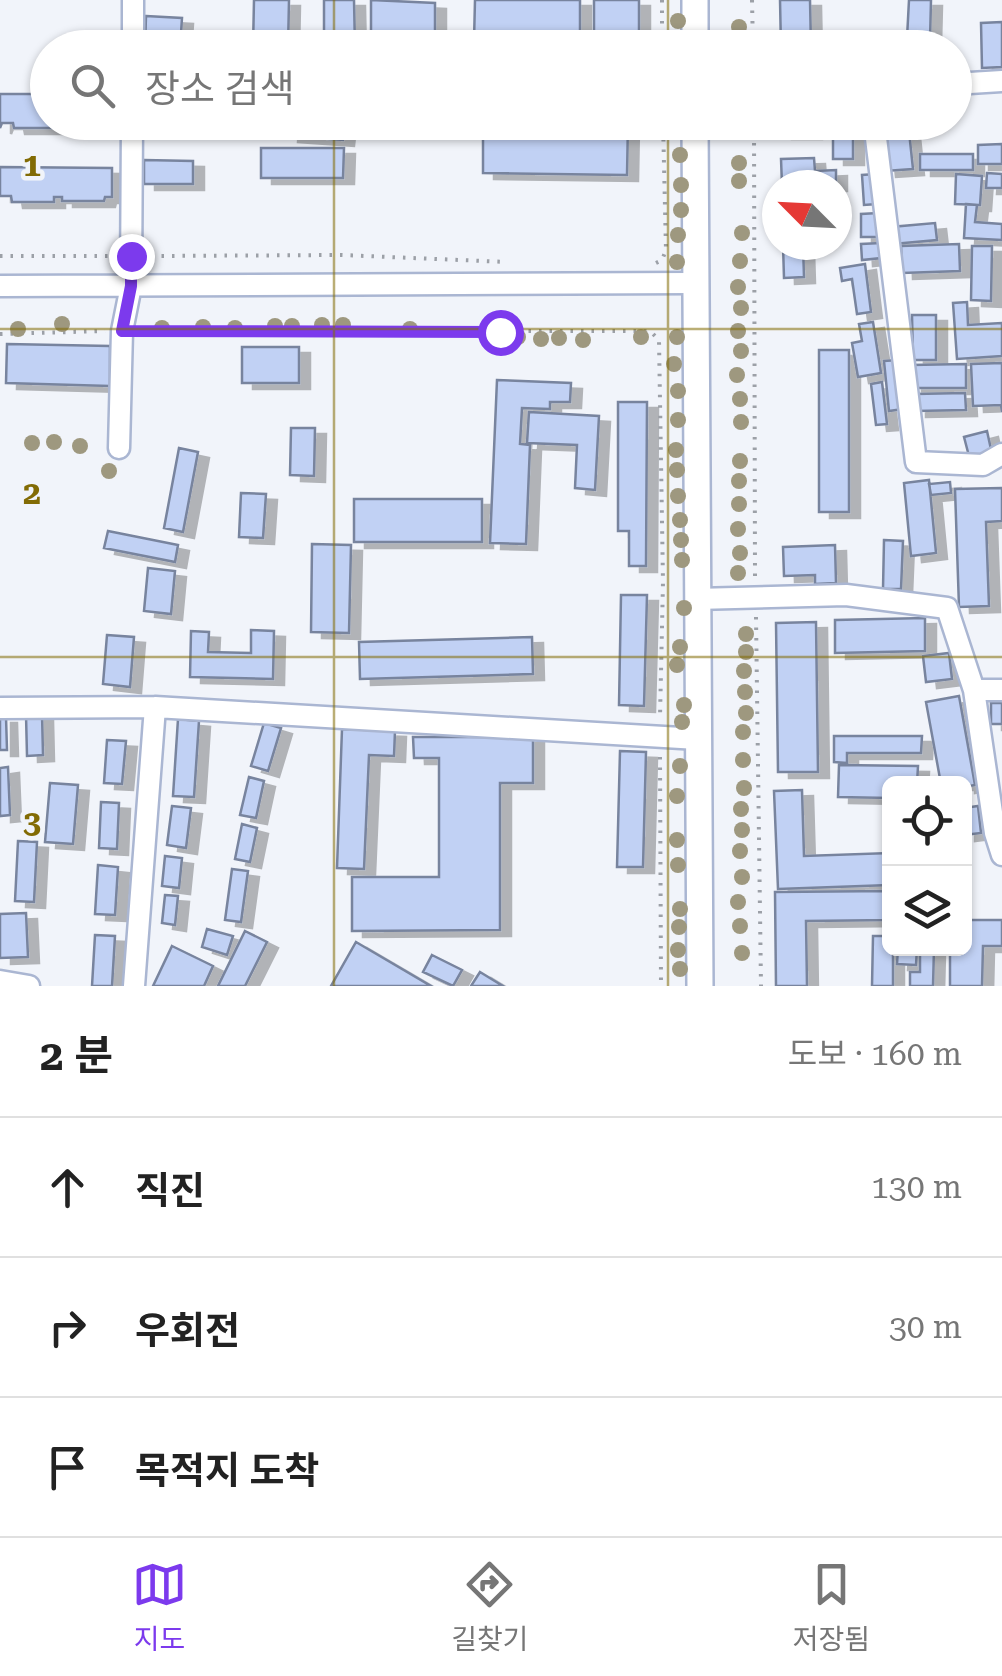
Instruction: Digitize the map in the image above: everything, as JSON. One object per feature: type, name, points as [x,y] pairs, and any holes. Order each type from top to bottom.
[{"type":"main road","points":[[695,30],[696,0]]},
{"type":"main road","points":[[694,140],[700,986]]},
{"type":"street","points":[[132,30],[133,0]]},
{"type":"street","points":[[972,83],[1002,82]]},
{"type":"street","points":[[119,448],[122,331],[131,286],[132,140]]},
{"type":"street","points":[[876,140],[916,462],[984,465],[1002,454]]},
{"type":"street","points":[[0,286],[694,283]]},
{"type":"street","points":[[696,599],[846,594],[947,608],[974,690],[995,833],[1002,855]]},
{"type":"street","points":[[974,690],[1002,690]]},
{"type":"street","points":[[134,986],[155,707]]},
{"type":"street","points":[[0,708],[155,707],[698,739]]},
{"type":"street","points":[[0,982],[29,986]]},
{"type":"path","points":[[662,0],[662,30]]},
{"type":"path","points":[[752,0],[753,30]]},
{"type":"path","points":[[651,265],[662,260],[666,250],[663,140]]},
{"type":"path","points":[[754,140],[761,986]]},
{"type":"path","points":[[0,256],[342,256],[521,262]]},
{"type":"path","points":[[0,334],[650,330],[659,340],[663,582],[661,986]]},
{"type":"building","points":[[254,0],[289,0],[288,30],[253,30]]},
{"type":"building","points":[[324,0],[354,0],[355,30],[324,30]]},
{"type":"building","points":[[371,0],[435,3],[435,30],[371,30]]},
{"type":"building","points":[[475,0],[580,0],[580,30],[474,30]]},
{"type":"building","points":[[594,0],[639,0],[639,30],[594,30]]},
{"type":"building","points":[[780,0],[810,0],[811,30],[781,30]]},
{"type":"building","points":[[909,0],[931,0],[930,30],[907,30]]},
{"type":"building","points":[[146,16],[182,18],[181,30],[146,30]]},
{"type":"building","points":[[1002,22],[1002,67],[982,68],[981,23]]},
{"type":"building","points":[[0,94],[30,94],[30,128],[2,123],[0,128]]},
{"type":"building","points":[[483,140],[628,140],[627,175],[483,173]]},
{"type":"building","points":[[833,140],[853,140],[853,159],[833,159]]},
{"type":"building","points":[[882,140],[910,140],[913,169],[885,171]]},
{"type":"building","points":[[1002,144],[1002,164],[978,164],[978,145]]},
{"type":"building","points":[[261,148],[344,148],[343,178],[261,178]]},
{"type":"building","points":[[920,154],[973,154],[973,170],[920,170]]},
{"type":"building","points":[[814,158],[815,170],[781,170],[781,159]]},
{"type":"building","points":[[144,160],[193,161],[193,184],[144,184]]},
{"type":"building","points":[[0,167],[112,168],[112,197],[105,197],[104,201],[62,201],[62,197],[54,197],[54,202],[12,202],[11,196],[0,196]]},
{"type":"building","points":[[987,173],[1002,174],[1002,188],[986,188]]},
{"type":"building","points":[[875,174],[877,204],[864,205],[862,175]]},
{"type":"building","points":[[956,174],[982,176],[980,205],[955,204]]},
{"type":"building","points":[[966,204],[977,205],[975,222],[1002,224],[1002,240],[964,238]]},
{"type":"building","points":[[878,213],[879,237],[861,237],[861,214]]},
{"type":"building","points":[[935,223],[937,240],[893,244],[891,227]]},
{"type":"building","points":[[881,243],[881,258],[862,260],[861,244]]},
{"type":"building","points":[[959,244],[960,271],[902,273],[901,246]]},
{"type":"building","points":[[972,246],[992,246],[991,301],[971,300]]},
{"type":"building","points":[[783,260],[803,260],[804,277],[784,278]]},
{"type":"building","points":[[865,264],[871,312],[857,314],[852,279],[842,281],[840,268]]},
{"type":"building","points":[[967,302],[968,325],[1002,323],[1002,356],[957,359],[953,303]]},
{"type":"building","points":[[912,315],[936,315],[936,360],[913,360]]},
{"type":"building","points":[[873,322],[881,373],[858,377],[852,343],[862,341],[859,324]]},
{"type":"building","points":[[7,344],[110,346],[110,386],[6,383]]},
{"type":"building","points":[[242,347],[299,347],[299,383],[242,383]]},
{"type":"building","points":[[819,350],[849,350],[849,512],[819,512]]},
{"type":"building","points":[[898,360],[903,409],[889,411],[884,361]]},
{"type":"building","points":[[1002,363],[1002,412],[1001,405],[973,406],[971,364]]},
{"type":"building","points":[[966,364],[966,388],[911,388],[911,365]]},
{"type":"building","points":[[497,380],[571,383],[570,402],[550,402],[550,409],[522,408],[520,444],[530,445],[526,544],[490,543]]},
{"type":"building","points":[[882,382],[887,424],[876,425],[871,384]]},
{"type":"building","points":[[965,393],[966,410],[915,411],[915,394]]},
{"type":"building","points":[[618,402],[647,402],[646,566],[629,566],[629,531],[618,531]]},
{"type":"building","points":[[529,412],[599,416],[595,490],[575,488],[577,445],[527,443]]},
{"type":"building","points":[[291,428],[315,428],[314,476],[290,475]]},
{"type":"building","points":[[987,431],[992,454],[970,460],[964,437]]},
{"type":"building","points":[[179,448],[198,452],[183,532],[164,528]]},
{"type":"building","points":[[929,480],[936,553],[911,556],[904,483]]},
{"type":"building","points":[[950,482],[951,493],[931,495],[929,484]]},
{"type":"building","points":[[1002,488],[1002,521],[986,522],[989,606],[959,607],[955,489]]},
{"type":"building","points":[[241,493],[266,494],[263,538],[239,537]]},
{"type":"building","points":[[354,499],[482,499],[482,542],[354,542]]},
{"type":"building","points":[[108,531],[178,545],[175,562],[104,548]]},
{"type":"building","points":[[884,540],[903,541],[901,589],[883,589]]},
{"type":"building","points":[[312,544],[351,545],[349,633],[311,632]]},
{"type":"building","points":[[835,545],[836,583],[815,584],[815,575],[784,576],[783,547]]},
{"type":"building","points":[[148,568],[175,571],[171,614],[144,611]]},
{"type":"building","points":[[621,595],[647,595],[644,706],[619,705]]},
{"type":"building","points":[[925,618],[925,651],[835,653],[835,620]]},
{"type":"building","points":[[816,622],[818,772],[778,772],[776,623]]},
{"type":"building","points":[[251,630],[274,631],[273,679],[190,677],[191,631],[209,632],[208,652],[251,653]]},
{"type":"building","points":[[107,635],[134,637],[130,687],[103,684]]},
{"type":"building","points":[[532,637],[533,674],[360,679],[359,642]]},
{"type":"building","points":[[949,653],[952,679],[926,682],[923,656]]},
{"type":"building","points":[[959,696],[975,785],[972,786],[972,776],[940,776],[926,702]]},
{"type":"building","points":[[991,703],[1002,703],[1002,724],[991,724]]},
{"type":"building","points":[[42,714],[43,755],[27,756],[26,715]]},
{"type":"building","points":[[0,717],[6,717],[7,750],[0,750]]},
{"type":"building","points":[[178,719],[199,721],[194,797],[173,796]]},
{"type":"building","points":[[264,723],[281,728],[268,771],[251,766]]},
{"type":"building","points":[[342,729],[395,731],[394,756],[369,755],[364,869],[337,868]]},
{"type":"building","points":[[834,736],[922,736],[921,753],[847,753],[847,763],[834,762]]},
{"type":"building","points":[[413,737],[533,737],[533,783],[500,783],[500,930],[352,931],[352,877],[439,877],[439,758],[414,758]]},
{"type":"building","points":[[107,740],[126,741],[122,784],[104,783]]},
{"type":"building","points":[[620,751],[646,752],[643,867],[617,867]]},
{"type":"building","points":[[839,765],[918,766],[917,776],[882,776],[882,798],[838,797]]},
{"type":"building","points":[[8,767],[10,815],[0,816],[0,768]]},
{"type":"building","points":[[249,777],[264,781],[256,818],[240,815]]},
{"type":"building","points":[[50,783],[78,785],[73,844],[45,842]]},
{"type":"building","points":[[802,790],[804,856],[882,853],[882,885],[778,889],[774,791]]},
{"type":"building","points":[[101,802],[119,803],[117,849],[99,848]]},
{"type":"building","points":[[172,806],[191,808],[186,848],[167,845]]},
{"type":"building","points":[[978,806],[981,833],[972,834],[972,807]]},
{"type":"building","points":[[242,824],[257,828],[250,862],[235,859]]},
{"type":"building","points":[[18,841],[37,842],[34,902],[15,901]]},
{"type":"building","points":[[165,856],[182,858],[179,888],[162,886]]},
{"type":"building","points":[[98,865],[118,867],[115,915],[95,914]]},
{"type":"building","points":[[232,869],[248,871],[241,922],[225,920]]},
{"type":"building","points":[[882,891],[882,920],[806,921],[807,986],[776,986],[775,892]]},
{"type":"building","points":[[165,895],[178,896],[175,925],[162,923]]},
{"type":"building","points":[[26,913],[28,957],[0,958],[0,914]]},
{"type":"building","points":[[972,920],[1002,920],[1002,946],[983,946],[982,986],[950,986],[950,956],[972,956]]},
{"type":"building","points":[[207,929],[233,936],[227,955],[202,947]]},
{"type":"building","points":[[245,931],[267,942],[245,986],[218,986]]},
{"type":"building","points":[[95,935],[115,936],[112,986],[92,986]]},
{"type":"building","points":[[873,936],[882,936],[882,956],[893,956],[893,986],[872,986]]},
{"type":"building","points":[[356,942],[431,986],[331,986]]},
{"type":"building","points":[[172,946],[213,966],[204,986],[153,986]]},
{"type":"building","points":[[432,955],[462,970],[453,986],[423,972]]},
{"type":"building","points":[[898,956],[917,956],[916,965],[897,964]]},
{"type":"building","points":[[920,956],[934,956],[933,986],[910,986],[910,972],[920,972]]},
{"type":"building","points":[[480,972],[503,986],[471,986]]},
{"type":"route","points":[[131,256],[131,286],[122,331],[500,332]]}]
